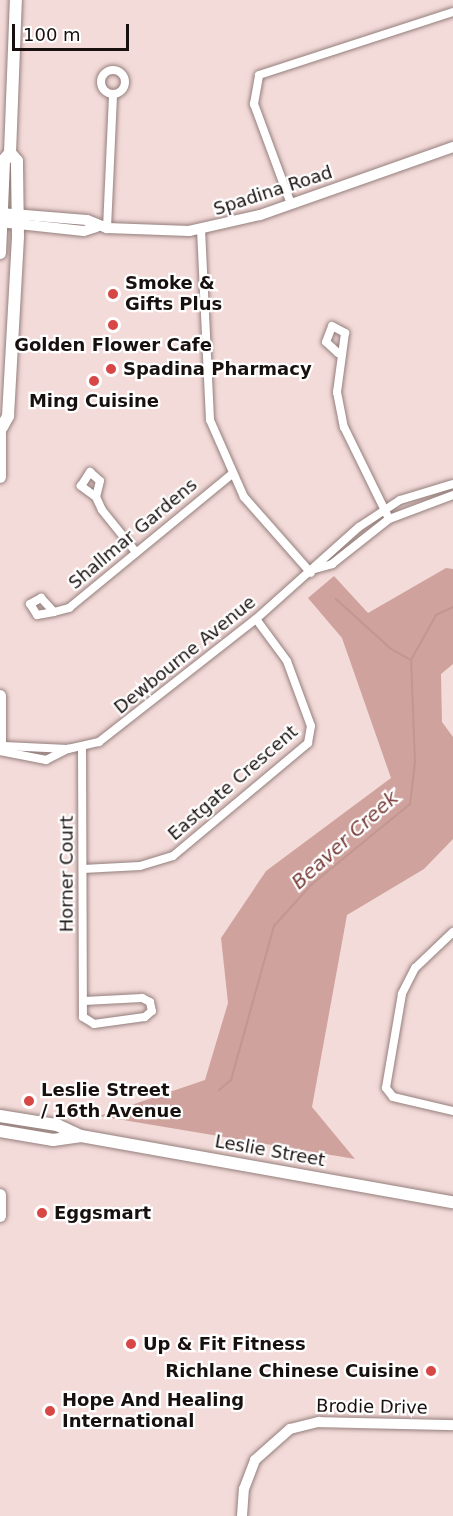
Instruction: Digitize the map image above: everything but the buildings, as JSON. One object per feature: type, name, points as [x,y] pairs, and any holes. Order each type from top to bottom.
[{"type":"main road","points":[[0,253],[4,160],[10,153],[16,0]]},
{"type":"main road","points":[[0,477],[1,426],[8,416],[18,220],[17,161],[10,153]]},
{"type":"main road","points":[[0,696],[0,750]]},
{"type":"main road","name":"Leslie Street","points":[[0,1116],[57,1125],[81,1136],[453,1202]]},
{"type":"main road","name":"Leslie Street","points":[[0,1131],[53,1140],[81,1136]]},
{"type":"main road","points":[[0,1195],[0,1216]]},
{"type":"street","points":[[291,204],[254,104],[259,75],[453,12]]},
{"type":"street","points":[[102,228],[113,94]]},
{"type":"street","name":"Spadina Road","points":[[1,218],[84,231],[102,228],[201,229],[291,204],[453,147]]},
{"type":"street","points":[[201,229],[206,393],[210,420],[231,475],[257,516],[313,571]]},
{"type":"street","points":[[338,353],[337,392],[344,427],[383,511],[389,519]]},
{"type":"street","name":"Shallmar Gardens","points":[[54,612],[81,600],[135,551],[231,475]]},
{"type":"street","name":"Dewbourne Avenue","points":[[0,750],[4,746],[68,749],[82,747],[121,728],[256,619],[383,511],[400,500],[453,484]]},
{"type":"street","name":"Dewbourne Avenue","points":[[313,571],[332,564],[389,519],[453,495]]},
{"type":"street","points":[[96,497],[135,551]]},
{"type":"street","name":"Eastgate Crescent","points":[[83,869],[140,866],[173,856],[308,743],[310,726],[287,662],[256,619]]},
{"type":"street","name":"Horner Court","points":[[82,747],[84,1017],[94,1024],[145,1017],[152,1011],[150,1002],[142,998],[84,1001]]},
{"type":"street","name":"Dewbourne Avenue","points":[[0,750],[46,760],[68,749]]},
{"type":"street","points":[[453,932],[415,968],[402,994],[386,1089],[393,1097],[453,1111]]},
{"type":"street","name":"Brodie Drive","points":[[242,1516],[244,1489],[255,1460],[290,1430],[319,1422],[453,1425]]},
{"type":"shaded area","points":[[446,568],[453,569],[453,664],[441,674],[442,722],[453,737],[453,839],[424,869],[347,915],[312,1107],[355,1159],[99,1116],[205,1080],[228,1003],[221,938],[266,871],[391,778],[342,638],[308,598],[334,576],[368,613]]},
{"type":"waterway","points":[[336,599],[391,649],[411,660]]},
{"type":"waterway","name":"Beaver Creek","points":[[219,1090],[231,1080],[274,926],[311,885],[410,804],[415,762],[411,660],[436,615],[453,607]]},
{"type":"place","name":"Smoke & Gifts Plus","points":[[113,294]]},
{"type":"place","name":"Golden Flower Cafe","points":[[113,325]]},
{"type":"place","name":"Spadina Pharmacy","points":[[111,369]]},
{"type":"place","name":"Ming Cuisine","points":[[94,381]]},
{"type":"place","name":"Leslie Street / 16th Avenue","points":[[29,1101]]},
{"type":"place","name":"Eggsmart","points":[[42,1213]]},
{"type":"place","name":"Up & Fit Fitness","points":[[131,1344]]},
{"type":"place","name":"Richlane Chinese Cuisine","points":[[431,1371]]},
{"type":"place","name":"Hope And Healing International","points":[[50,1411]]}]
